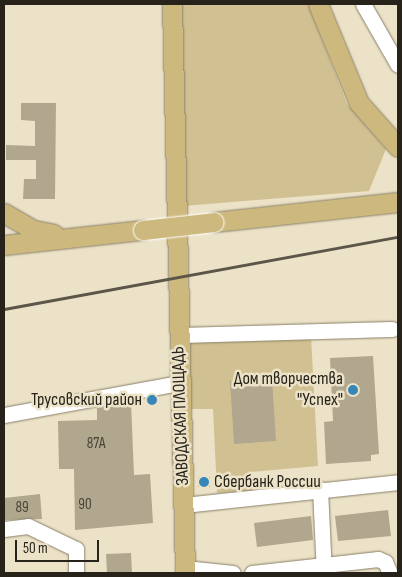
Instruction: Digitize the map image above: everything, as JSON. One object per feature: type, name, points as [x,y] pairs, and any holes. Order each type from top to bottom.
[{"type":"main road","name":"ЗАВОДСКАЯ ПЛОЩАДЬ","points":[[172,4],[179,383],[185,570]]},
{"type":"main road","points":[[318,4],[359,103],[398,147]]},
{"type":"main road","points":[[4,245],[398,202]]},
{"type":"main road","points":[[4,214],[34,230],[80,236]]},
{"type":"street","points":[[363,4],[398,64]]},
{"type":"street","points":[[179,335],[392,328]]},
{"type":"street","points":[[4,415],[179,383]]},
{"type":"street","points":[[184,505],[398,482]]},
{"type":"street","points":[[320,489],[323,570]]},
{"type":"street","points":[[4,529],[28,526],[76,549],[76,573]]},
{"type":"street","points":[[252,573],[323,570],[378,559],[386,562],[390,573]]},
{"type":"street","points":[[185,570],[233,573]]},
{"type":"shaded area","points":[[181,4],[308,4],[347,104],[386,149],[369,191],[183,206]]},
{"type":"shaded area","points":[[311,336],[318,466],[251,472],[252,491],[217,493],[213,409],[188,409],[187,343]]},
{"type":"building","points":[[21,103],[56,103],[55,199],[23,199],[24,179],[36,179],[36,160],[6,160],[6,145],[35,146],[35,121],[21,120]]},
{"type":"building","name":"Дом творчества \"Успех\"","points":[[373,356],[379,454],[371,455],[371,461],[326,464],[324,422],[333,421],[330,358]]},
{"type":"building","points":[[272,378],[276,441],[234,444],[230,381]]},
{"type":"building","points":[[131,402],[134,475],[150,474],[153,523],[75,530],[74,469],[59,469],[58,421],[97,420],[97,408]]},
{"type":"building","name":"Сбербанк России","points":[[198,477],[210,477],[210,487],[198,487]]},
{"type":"building","points":[[40,494],[42,519],[4,520],[4,498]]},
{"type":"building","points":[[388,510],[391,536],[338,541],[335,516]]},
{"type":"building","points":[[311,516],[313,540],[257,547],[254,523]]},
{"type":"building","points":[[131,553],[132,573],[107,573],[106,554]]},
{"type":"railway","points":[[4,309],[398,237]]},
{"type":"place","name":"Дом творчества \"Успех\"","points":[[353,390]]},
{"type":"place","name":"Трусовский район","points":[[152,400]]},
{"type":"place","name":"Сбербанк России","points":[[204,482]]}]
